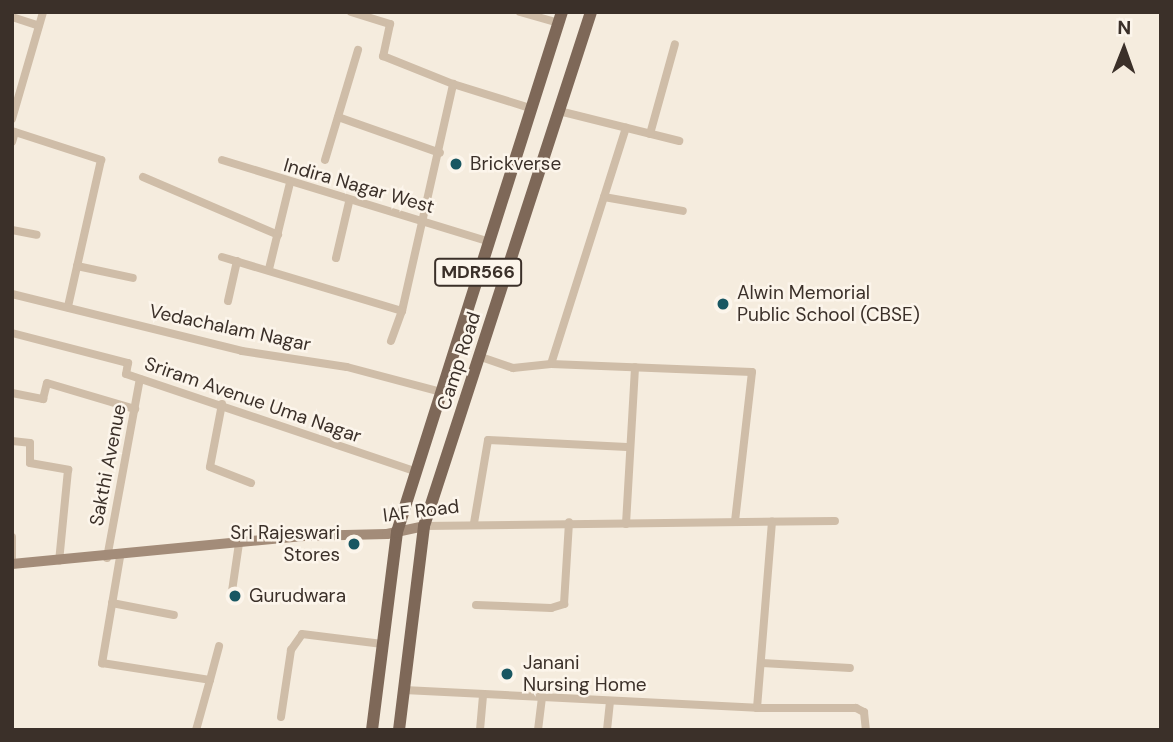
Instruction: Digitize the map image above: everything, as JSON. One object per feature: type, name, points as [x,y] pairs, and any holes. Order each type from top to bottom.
[{"type":"main road","name":"Camp Road","points":[[399,730],[424,526],[591,12]]},
{"type":"main road","name":"Camp Road","points":[[372,730],[397,533],[487,241],[561,18]]},
{"type":"street","points":[[12,119],[43,12]]},
{"type":"street","points":[[351,12],[390,24],[383,56],[453,84],[530,108]]},
{"type":"street","points":[[520,12],[561,18]]},
{"type":"street","points":[[12,17],[39,26]]},
{"type":"street","points":[[650,134],[675,44]]},
{"type":"street","points":[[325,160],[358,50]]},
{"type":"street","points":[[391,341],[402,311],[440,153],[453,84]]},
{"type":"street","points":[[559,111],[679,141]]},
{"type":"street","points":[[338,117],[440,153]]},
{"type":"street","points":[[551,364],[626,128]]},
{"type":"street","points":[[12,142],[14,131],[101,160],[68,307]]},
{"type":"street","name":"Indira Nagar West","points":[[222,160],[349,202],[422,220],[487,241]]},
{"type":"street","points":[[143,177],[278,235]]},
{"type":"street","points":[[269,270],[290,183]]},
{"type":"street","points":[[604,197],[683,211]]},
{"type":"street","points":[[337,258],[349,202]]},
{"type":"street","points":[[12,230],[37,234]]},
{"type":"street","points":[[222,257],[402,311]]},
{"type":"street","points":[[228,300],[237,261]]},
{"type":"street","points":[[77,266],[133,278]]},
{"type":"street","name":"Vedachalam Nagar","points":[[12,294],[242,351],[347,367],[441,392]]},
{"type":"street","name":"Sriram Avenue Uma Nagar","points":[[12,333],[128,363],[125,374],[222,404],[415,471]]},
{"type":"street","points":[[481,357],[513,368],[551,364],[752,372],[734,522]]},
{"type":"street","points":[[626,524],[627,447],[635,368]]},
{"type":"street","name":"Sakthi Avenue","points":[[107,558],[140,379]]},
{"type":"street","points":[[12,393],[43,399],[47,383],[135,409]]},
{"type":"street","points":[[222,404],[210,467],[251,484]]},
{"type":"street","points":[[474,523],[488,440],[627,447]]},
{"type":"street","points":[[12,441],[30,443],[30,463],[68,470],[59,561]]},
{"type":"street","name":"IAF Road","points":[[12,562],[120,557],[239,543],[397,533],[424,526],[474,523],[626,524],[835,520]]},
{"type":"street","points":[[477,605],[551,608],[564,604],[569,522]]},
{"type":"street","points":[[757,708],[772,522]]},
{"type":"street","points":[[12,537],[12,562]]},
{"type":"street","points":[[231,598],[239,543]]},
{"type":"street","points":[[120,557],[102,663],[209,680]]},
{"type":"street","points":[[112,603],[174,615]]},
{"type":"street","points":[[281,717],[291,650],[302,634],[382,644]]},
{"type":"street","points":[[196,730],[219,646]]},
{"type":"street","points":[[761,663],[850,668]]},
{"type":"street","points":[[404,691],[757,708],[856,708],[864,712],[866,730]]},
{"type":"street","points":[[480,730],[483,695]]},
{"type":"street","points":[[538,730],[542,698]]},
{"type":"street","points":[[607,730],[610,702]]},
{"type":"place","name":"Brickverse","points":[[456,164]]},
{"type":"place","name":"Alwin Memorial Public School (CBSE)","points":[[723,304]]},
{"type":"place","name":"Sri Rajeswari Stores","points":[[354,544]]},
{"type":"place","name":"Gurudwara","points":[[235,596]]},
{"type":"place","name":"Janani Nursing Home","points":[[507,674]]}]
